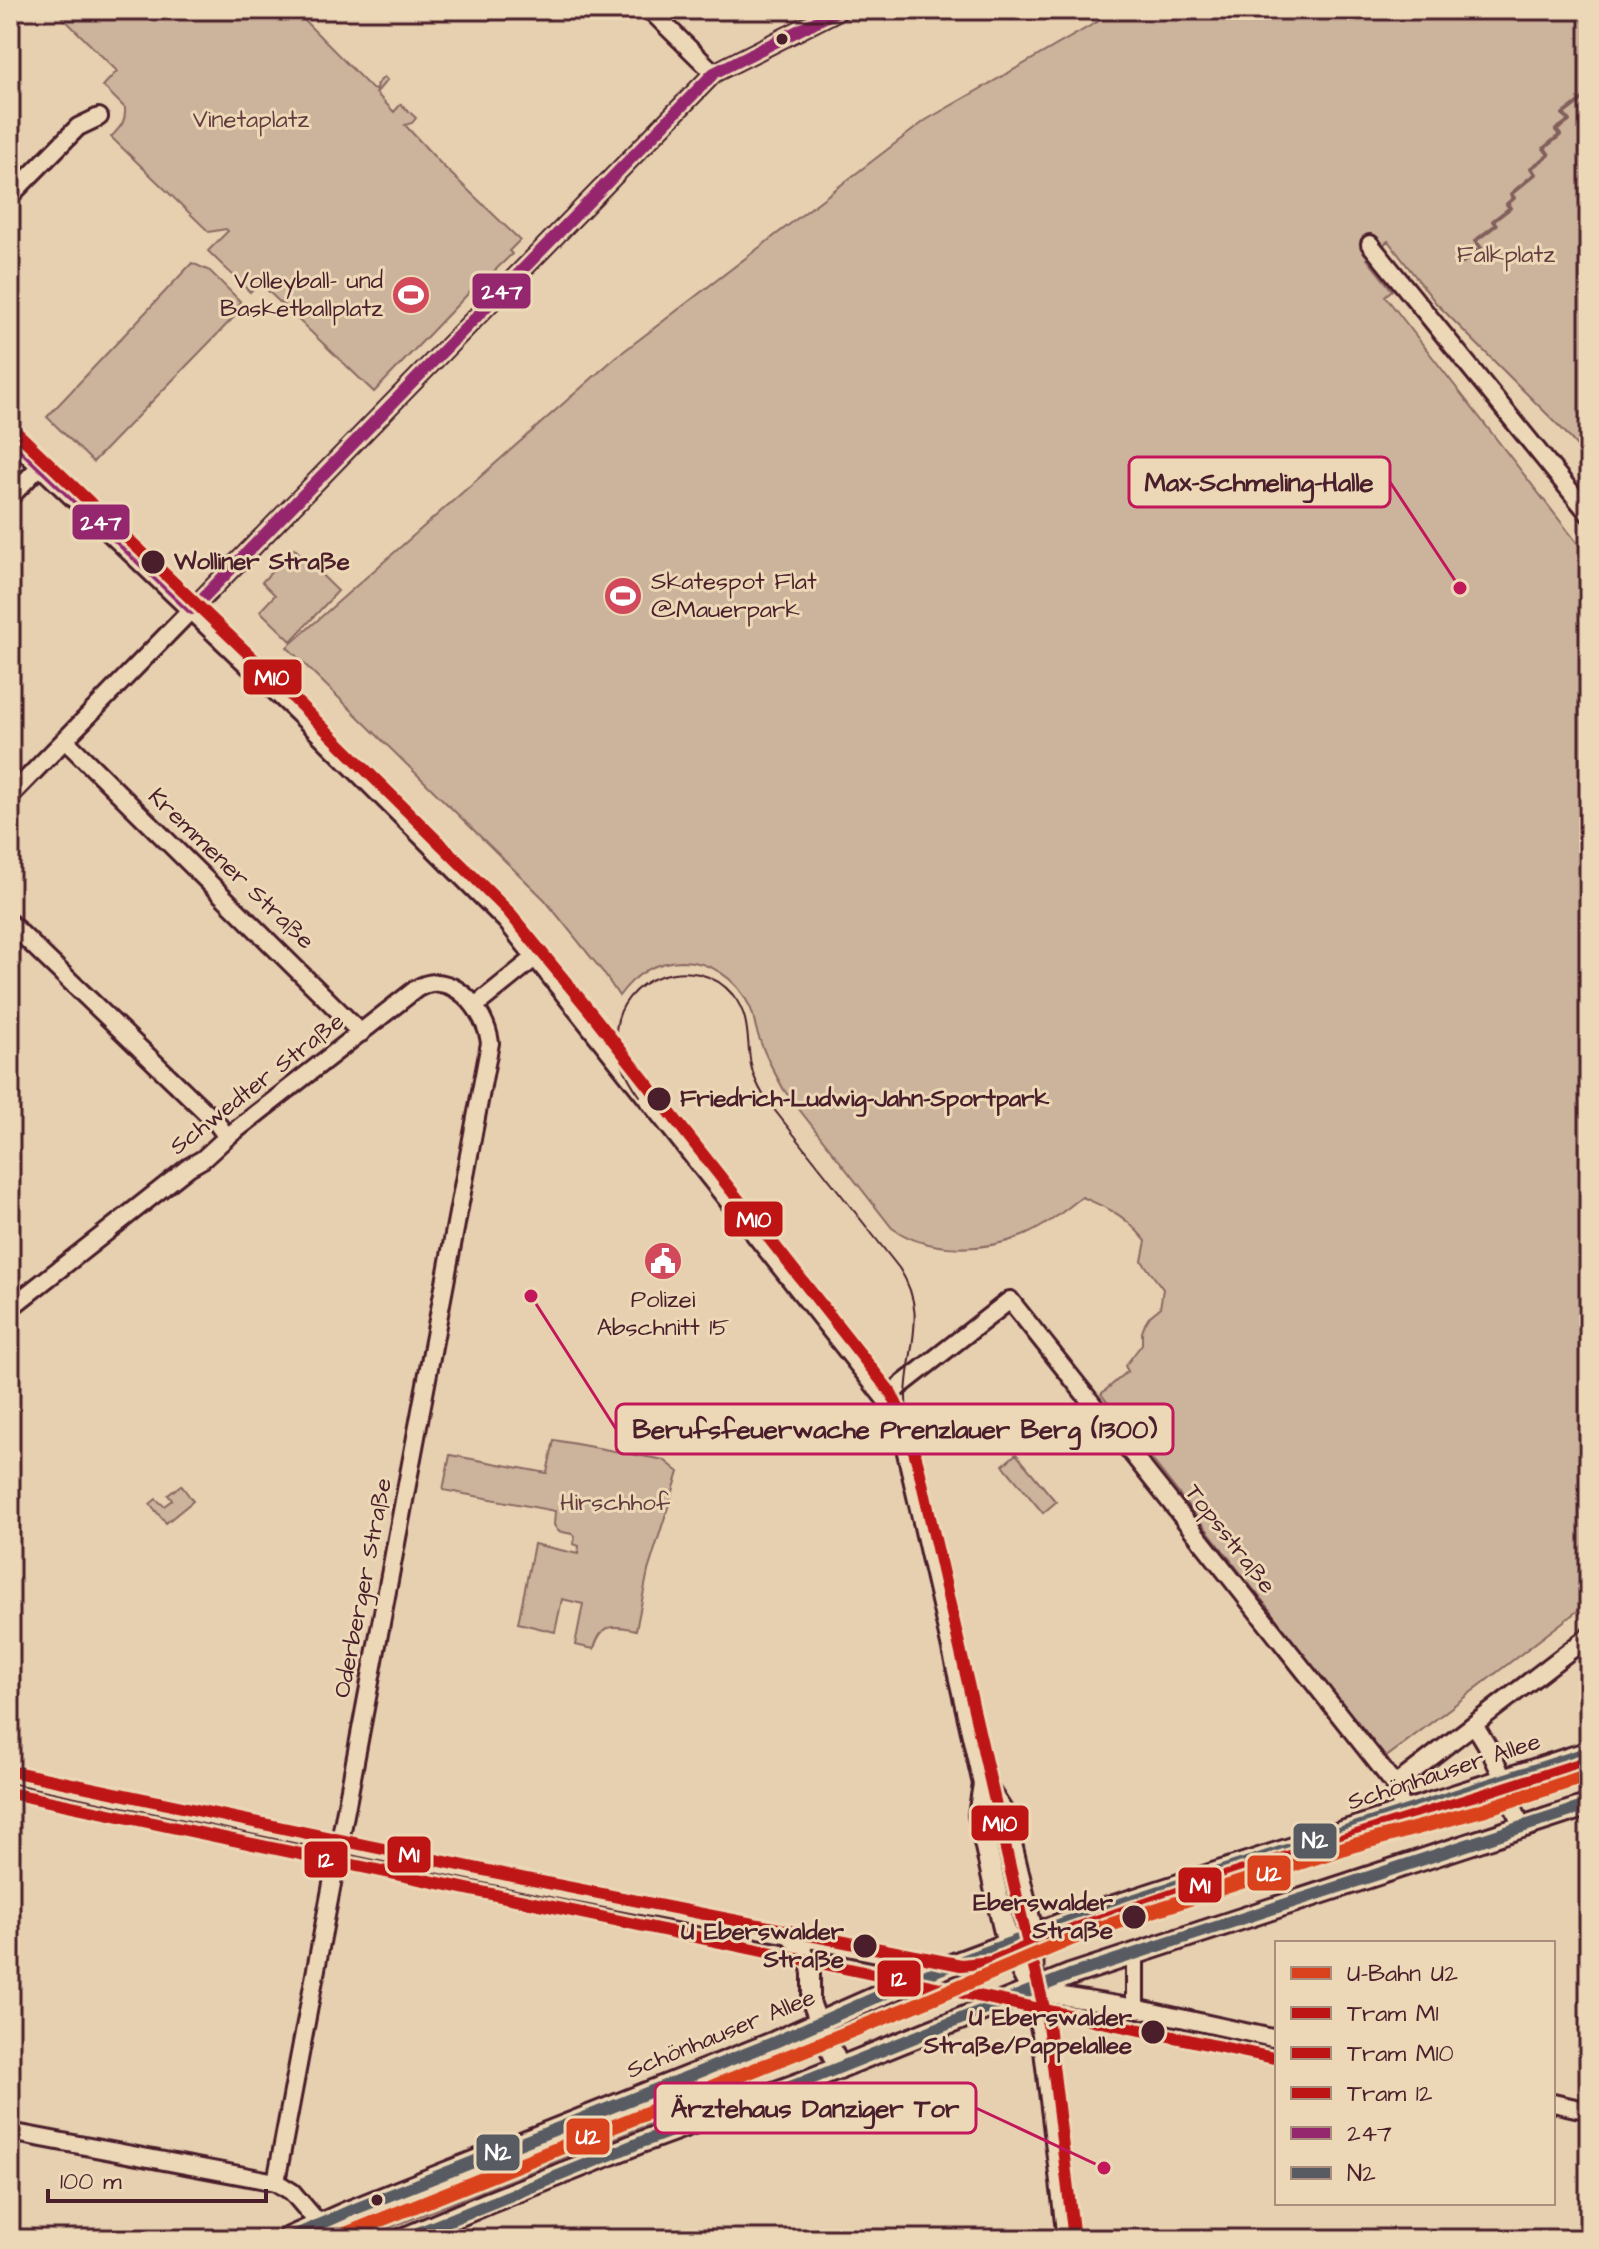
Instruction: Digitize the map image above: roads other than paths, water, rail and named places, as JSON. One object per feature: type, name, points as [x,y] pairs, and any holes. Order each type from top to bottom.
[{"type":"main road","points":[[10,435],[415,825],[508,920],[886,1397],[905,1439],[984,1784],[1004,1815],[1033,1935],[1032,1991],[1047,2061],[1066,2237]]},
{"type":"main road","name":"Schönhauser Allee","points":[[287,2239],[326,2231],[945,1967],[1168,1887],[1589,1752]]},
{"type":"main road","points":[[984,1784],[979,1815],[1008,1944],[1032,1991]]},
{"type":"main road","points":[[403,2239],[644,2141],[839,2068],[1070,1975],[1589,1805]]},
{"type":"main road","points":[[819,2023],[839,2068]]},
{"type":"street","points":[[650,10],[714,73]]},
{"type":"street","points":[[10,796],[714,73],[839,10]]},
{"type":"street","points":[[10,196],[78,127],[99,117]]},
{"type":"street","points":[[1370,244],[1589,514]]},
{"type":"street","points":[[10,497],[41,465]]},
{"type":"street","name":"Kremmener Straße","points":[[66,741],[361,1033]]},
{"type":"street","points":[[10,923],[216,1122],[227,1137]]},
{"type":"street","points":[[475,1006],[537,956]]},
{"type":"street","name":"Schwedter Straße","points":[[10,1308],[426,983],[438,981],[449,985],[475,1006]]},
{"type":"street","name":"Oderberger Straße","points":[[276,2182],[490,1043],[488,1031],[475,1006]]},
{"type":"street","name":"Topsstraße","points":[[886,1397],[1010,1300],[1395,1785],[1403,1812]]},
{"type":"street","points":[[1395,1785],[1589,1636]]},
{"type":"street","points":[[1474,1725],[1485,1740],[1503,1779],[1521,1827]]},
{"type":"street","points":[[10,1774],[574,1893],[945,1967]]},
{"type":"street","points":[[789,1935],[809,1962],[811,2002],[819,2023]]},
{"type":"street","points":[[1135,1952],[1135,2008]]},
{"type":"street","points":[[1032,1991],[1135,2008],[1275,2039]]},
{"type":"street","points":[[1555,2103],[1589,2111]]},
{"type":"street","points":[[10,2132],[276,2182],[292,2192],[326,2231]]},
{"type":"waterway","points":[[1463,262],[1481,248],[1475,241],[1496,225],[1493,221],[1510,208],[1507,204],[1514,198],[1511,194],[1535,174],[1531,168],[1549,155],[1544,148],[1560,135],[1556,130],[1569,121],[1563,114],[1589,97]]},
{"type":"tram line","name":"M10","points":[[10,426],[258,663],[507,910],[891,1393],[907,1426],[918,1465],[1048,2024],[1074,2239]]},
{"type":"tram line","points":[[640,1096],[623,1067],[616,1043],[620,1014],[629,998],[643,985],[661,976],[680,972],[699,974],[717,981],[733,995],[743,1012],[752,1069],[765,1098],[899,1268],[908,1285],[915,1316],[906,1406],[918,1465]]},
{"type":"tram line","name":"M1","points":[[10,1771],[522,1878],[961,1965],[991,1962],[1042,1940],[1215,1880],[1589,1761]]},
{"type":"tram line","name":"12","points":[[10,1793],[1274,2058]]},
{"type":"metro line","name":"U2","points":[[333,2239],[911,2007],[1085,1933],[1351,1846],[1482,1810],[1589,1775]]},
{"type":"place","name":"Volleyball- und Basketballplatz","points":[[411,295]]},
{"type":"place","name":"Wolliner Straße","points":[[153,562]]},
{"type":"place","name":"Max-Schmeling-Halle","points":[[1460,588]]},
{"type":"place","name":"Skatespot Flat @Mauerpark","points":[[623,596]]},
{"type":"place","name":"Friedrich-Ludwig-Jahn-Sportpark","points":[[659,1099]]},
{"type":"place","name":"Polizei Abschnitt 15","points":[[663,1261]]},
{"type":"place","name":"Berufsfeuerwache Prenzlauer Berg (1300)","points":[[531,1296]]},
{"type":"place","name":"Eberswalder Straße","points":[[1134,1917]]},
{"type":"place","name":"U Eberswalder Straße","points":[[865,1946]]},
{"type":"place","name":"U Eberswalder Straße/Pappelallee","points":[[1153,2032]]},
{"type":"place","name":"Ärztehaus Danziger Tor","points":[[1104,2168]]},
{"type":"park label","name":"Vinetaplatz","points":[[251,120]]},
{"type":"park label","name":"Falkplatz","points":[[1506,255]]},
{"type":"park label","name":"Hirschhof","points":[[615,1503]]}]
